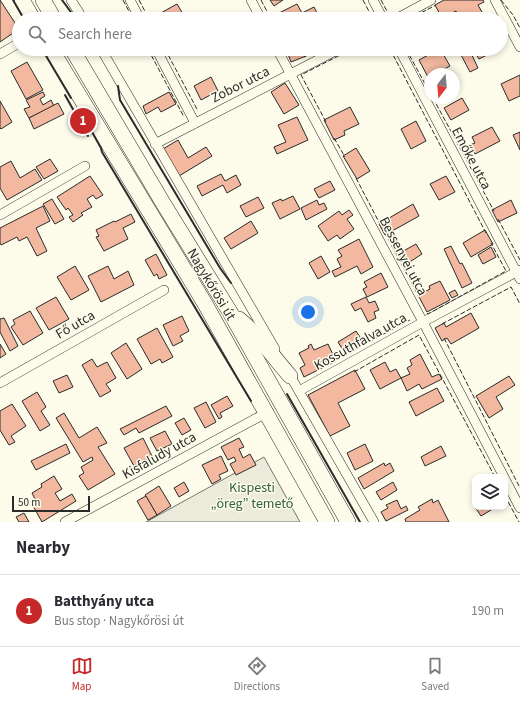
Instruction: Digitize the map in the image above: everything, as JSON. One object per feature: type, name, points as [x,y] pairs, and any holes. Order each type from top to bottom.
[{"type":"main road","points":[[22,0],[29,12]]},
{"type":"main road","points":[[43,0],[50,12]]},
{"type":"main road","name":"Nagykőrösi út","points":[[55,56],[204,302],[327,522]]},
{"type":"main road","name":"Nagykőrösi út","points":[[76,56],[163,203],[230,312],[348,522]]},
{"type":"main road","points":[[230,312],[254,333],[290,376]]},
{"type":"street","points":[[71,0],[79,12]]},
{"type":"street","points":[[130,0],[136,12]]},
{"type":"street","points":[[251,0],[257,12]]},
{"type":"street","points":[[373,0],[379,12]]},
{"type":"street","points":[[409,12],[431,0]]},
{"type":"street","points":[[495,0],[501,12]]},
{"type":"street","points":[[508,24],[520,47]]},
{"type":"street","points":[[0,54],[12,47]]},
{"type":"street","name":"Nagykőrösi út","points":[[105,56],[374,522]]},
{"type":"street","points":[[160,56],[195,123]]},
{"type":"street","name":"Bessenyei utca","points":[[281,56],[503,474]]},
{"type":"street","name":"Zobor utca","points":[[155,144],[325,56]]},
{"type":"street","name":"Emőke utca","points":[[403,56],[519,274]]},
{"type":"street","points":[[0,215],[85,166]]},
{"type":"street","name":"Kossuthfalva utca","points":[[299,391],[423,322],[519,274]]},
{"type":"street","name":"Fő utca","points":[[0,383],[164,290]]},
{"type":"street","name":"Kisfaludy utca","points":[[65,522],[266,412]]},
{"type":"street","name":"Bessenyei utca","points":[[508,484],[520,508]]},
{"type":"green space","name":"Kispesti „öreg” temető","points":[[264,457],[300,522],[146,522]]},
{"type":"building","points":[[0,0],[12,18],[12,34],[0,42]]},
{"type":"building","points":[[270,0],[283,0],[274,6]]},
{"type":"building","points":[[444,0],[483,0],[484,2],[478,5],[482,12],[439,12],[435,5]]},
{"type":"building","points":[[177,4],[182,12],[163,12]]},
{"type":"building","points":[[297,4],[301,12],[281,12]]},
{"type":"building","points":[[314,7],[316,12],[304,12]]},
{"type":"building","points":[[289,56],[306,56],[291,62]]},
{"type":"building","points":[[426,56],[444,56],[450,66],[446,68],[424,68],[424,69],[419,60]]},
{"type":"building","points":[[462,56],[472,56],[478,68],[470,72]]},
{"type":"building","points":[[477,56],[485,56],[479,59]]},
{"type":"building","points":[[27,62],[43,90],[26,99],[11,71]]},
{"type":"building","points":[[520,75],[520,96],[509,101],[501,84]]},
{"type":"building","points":[[211,77],[218,91],[201,100],[194,86]]},
{"type":"building","points":[[285,83],[299,105],[284,114],[271,92]]},
{"type":"building","points":[[43,92],[45,96],[40,99],[43,105],[51,100],[54,106],[29,118],[24,109],[30,107],[26,100]]},
{"type":"building","points":[[169,92],[176,104],[161,112],[158,107],[146,114],[143,106]]},
{"type":"building","points":[[462,98],[469,110],[451,120],[444,108],[451,104],[460,104],[460,99]]},
{"type":"building","points":[[0,101],[12,122],[1,129],[0,128]]},
{"type":"building","points":[[58,103],[64,114],[34,129],[29,118]]},
{"type":"building","points":[[350,107],[359,124],[344,131],[345,135],[334,140],[324,120]]},
{"type":"building","points":[[297,117],[308,140],[277,154],[274,147],[286,142],[278,125]]},
{"type":"building","points":[[416,121],[426,141],[411,149],[401,129]]},
{"type":"building","points":[[492,127],[500,141],[475,154],[470,145],[475,143],[472,137]]},
{"type":"building","points":[[520,132],[520,150],[513,135]]},
{"type":"building","points":[[178,140],[188,158],[206,147],[212,156],[179,176],[163,149]]},
{"type":"building","points":[[356,148],[370,171],[357,179],[343,156]]},
{"type":"building","points":[[50,159],[58,171],[44,179],[36,167]]},
{"type":"building","points":[[11,161],[20,178],[35,169],[42,180],[7,200],[0,188],[0,167]]},
{"type":"building","points":[[221,174],[225,181],[236,175],[241,185],[227,193],[223,185],[202,196],[197,186]]},
{"type":"building","points":[[90,176],[103,195],[96,199],[93,195],[87,199],[92,207],[81,213],[83,215],[73,222],[69,217],[73,215],[68,208],[66,210],[57,197]]},
{"type":"building","points":[[446,176],[455,192],[439,200],[430,184]]},
{"type":"building","points":[[330,181],[335,190],[319,198],[314,189]]},
{"type":"building","points":[[293,196],[300,209],[280,219],[272,203],[281,199],[282,201]]},
{"type":"building","points":[[258,197],[264,208],[246,217],[240,206]]},
{"type":"building","points":[[52,199],[64,219],[55,224],[43,204]]},
{"type":"building","points":[[317,200],[319,205],[324,203],[327,209],[306,220],[301,208]]},
{"type":"building","points":[[511,200],[517,213],[498,222],[492,210]]},
{"type":"building","points":[[413,204],[419,216],[385,235],[379,224]]},
{"type":"building","points":[[43,206],[50,221],[36,228],[47,251],[37,256],[27,237],[19,241],[17,237],[1,245],[0,228]]},
{"type":"building","points":[[349,210],[353,215],[347,219],[354,229],[340,239],[337,235],[328,241],[318,226],[339,211],[342,215]]},
{"type":"building","points":[[131,214],[135,222],[123,228],[128,239],[104,251],[96,237],[99,236],[96,230]]},
{"type":"building","points":[[251,221],[258,233],[231,249],[224,238]]},
{"type":"building","points":[[485,230],[493,244],[471,257],[463,243]]},
{"type":"building","points":[[359,239],[373,267],[361,274],[357,266],[335,277],[332,271],[341,267],[337,259],[342,256],[338,250]]},
{"type":"building","points":[[416,244],[422,254],[405,265],[398,254]]},
{"type":"building","points":[[451,246],[472,283],[462,288],[444,249]]},
{"type":"building","points":[[491,247],[496,257],[483,264],[478,255]]},
{"type":"building","points":[[156,254],[167,275],[159,279],[157,274],[154,276],[145,260]]},
{"type":"building","points":[[321,256],[330,272],[318,279],[309,263]]},
{"type":"building","points":[[75,266],[89,290],[71,300],[57,277]]},
{"type":"building","points":[[108,266],[114,279],[128,271],[134,285],[101,302],[88,276]]},
{"type":"building","points":[[381,273],[388,287],[367,297],[363,289],[367,287],[364,282]]},
{"type":"building","points":[[440,281],[450,300],[427,312],[418,295],[430,289],[429,286]]},
{"type":"building","points":[[455,290],[458,295],[452,298],[449,293]]},
{"type":"building","points":[[56,297],[69,319],[49,330],[36,308]]},
{"type":"building","points":[[366,297],[369,303],[375,301],[379,310],[374,312],[376,318],[368,322],[361,308],[355,311],[351,304]]},
{"type":"building","points":[[30,311],[43,333],[23,345],[11,327],[15,324],[13,320]]},
{"type":"building","points":[[471,313],[479,328],[451,344],[447,338],[442,341],[435,328],[444,323],[446,327]]},
{"type":"building","points":[[182,316],[189,331],[180,336],[183,341],[173,346],[163,325]]},
{"type":"building","points":[[4,318],[18,346],[10,351],[0,332],[0,319]]},
{"type":"building","points":[[157,328],[173,357],[162,363],[160,359],[151,364],[137,339]]},
{"type":"building","points":[[356,331],[362,340],[344,352],[338,342]]},
{"type":"building","points":[[126,343],[142,369],[127,379],[111,353]]},
{"type":"building","points":[[0,344],[6,354],[0,358]]},
{"type":"building","points":[[311,344],[314,350],[328,344],[336,361],[304,377],[300,368],[305,365],[299,353],[309,348],[308,346]]},
{"type":"building","points":[[420,354],[432,377],[439,374],[442,379],[422,389],[419,384],[407,391],[401,378],[410,374],[407,368],[412,365],[410,360]]},
{"type":"building","points":[[92,359],[97,367],[107,362],[116,378],[106,384],[111,391],[100,397],[82,365]]},
{"type":"building","points":[[385,362],[390,372],[396,369],[401,378],[380,389],[370,370]]},
{"type":"building","points":[[355,370],[365,389],[338,403],[350,426],[330,436],[308,395]]},
{"type":"building","points":[[67,375],[73,387],[59,393],[53,381]]},
{"type":"building","points":[[509,376],[515,385],[496,397],[503,409],[489,418],[476,396]]},
{"type":"building","points":[[437,388],[444,401],[416,416],[409,402]]},
{"type":"building","points":[[37,392],[46,407],[41,411],[50,425],[40,431],[22,401]]},
{"type":"building","points":[[227,396],[233,406],[220,413],[222,417],[219,419],[211,405]]},
{"type":"building","points":[[206,402],[216,422],[205,428],[194,408]]},
{"type":"building","points":[[12,404],[26,426],[11,436],[15,442],[9,445],[0,430],[0,411]]},
{"type":"building","points":[[166,406],[172,416],[139,433],[136,428],[124,435],[120,429]]},
{"type":"building","points":[[64,413],[79,438],[97,427],[107,443],[98,447],[115,474],[88,490],[79,476],[84,473],[81,467],[93,460],[92,457],[83,462],[56,418]]},
{"type":"building","points":[[184,418],[191,430],[182,435],[175,423]]},
{"type":"building","points":[[165,431],[172,444],[157,451],[150,438]]},
{"type":"building","points":[[143,438],[152,456],[134,466],[124,448]]},
{"type":"building","points":[[239,438],[244,447],[239,449],[243,458],[250,454],[256,465],[236,475],[230,464],[236,461],[234,457],[228,460],[221,447]]},
{"type":"building","points":[[66,444],[70,453],[36,470],[31,461]]},
{"type":"building","points":[[365,444],[373,461],[355,470],[347,453]]},
{"type":"building","points":[[441,446],[446,456],[425,466],[421,457]]},
{"type":"building","points":[[221,456],[228,471],[219,475],[221,479],[212,484],[202,465]]},
{"type":"building","points":[[384,463],[385,466],[390,463],[394,471],[364,489],[358,478]]},
{"type":"building","points":[[54,476],[62,489],[55,493],[60,501],[72,494],[76,501],[42,522],[32,504],[36,501],[32,493],[42,487],[41,484]]},
{"type":"building","points":[[184,482],[189,491],[179,497],[174,488]]},
{"type":"building","points":[[393,482],[397,490],[381,500],[376,492]]},
{"type":"building","points":[[159,486],[171,506],[157,515],[145,495]]},
{"type":"building","points":[[146,496],[157,515],[148,520],[137,501]]},
{"type":"building","points":[[432,499],[433,503],[438,500],[449,522],[406,522],[405,519],[420,510],[418,507]]},
{"type":"building","points":[[397,500],[401,509],[406,506],[408,510],[386,521],[381,512],[388,508],[386,505]]},
{"type":"building","points":[[477,510],[491,510],[481,516]]},
{"type":"building","points":[[24,513],[29,522],[19,522],[16,517]]},
{"type":"fence","points":[[123,0],[129,12]]},
{"type":"fence","points":[[139,0],[145,12]]},
{"type":"fence","points":[[261,0],[267,12]]},
{"type":"fence","points":[[363,0],[369,12]]},
{"type":"fence","points":[[381,0],[387,12]]},
{"type":"fence","points":[[501,0],[513,15],[520,28]]},
{"type":"fence","points":[[422,12],[436,5]]},
{"type":"fence","points":[[152,56],[184,117]]},
{"type":"fence","points":[[169,56],[198,111]]},
{"type":"fence","points":[[326,122],[301,75],[338,56]]},
{"type":"fence","points":[[394,56],[486,233]]},
{"type":"fence","points":[[410,56],[424,82]]},
{"type":"fence","points":[[436,104],[494,211]]},
{"type":"fence","points":[[334,138],[345,157]]},
{"type":"fence","points":[[356,178],[381,226]]},
{"type":"fence","points":[[498,219],[520,260]]},
{"type":"fence","points":[[385,233],[419,297]]},
{"type":"fence","points":[[427,313],[428,314],[506,271],[491,243]]},
{"type":"fence","points":[[442,324],[511,287],[520,304]]},
{"type":"fence","points":[[333,361],[410,320]]},
{"type":"fence","points":[[354,372],[419,335],[493,474]]},
{"type":"fence","points":[[444,338],[520,488]]},
{"type":"fence","points":[[508,502],[519,522]]},
{"type":"wall","points":[[13,0],[20,12]]},
{"type":"wall","points":[[62,0],[71,12]]},
{"type":"wall","points":[[46,56],[71,98]]},
{"type":"wall","points":[[118,86],[120,100],[220,268],[231,283]]},
{"type":"wall","points":[[65,95],[88,136]]},
{"type":"wall","points":[[87,123],[102,152],[251,401]]},
{"type":"wall","points":[[287,394],[360,522]]},
{"type":"place","name":"Batthyány utca","points":[[83,121]]}]
